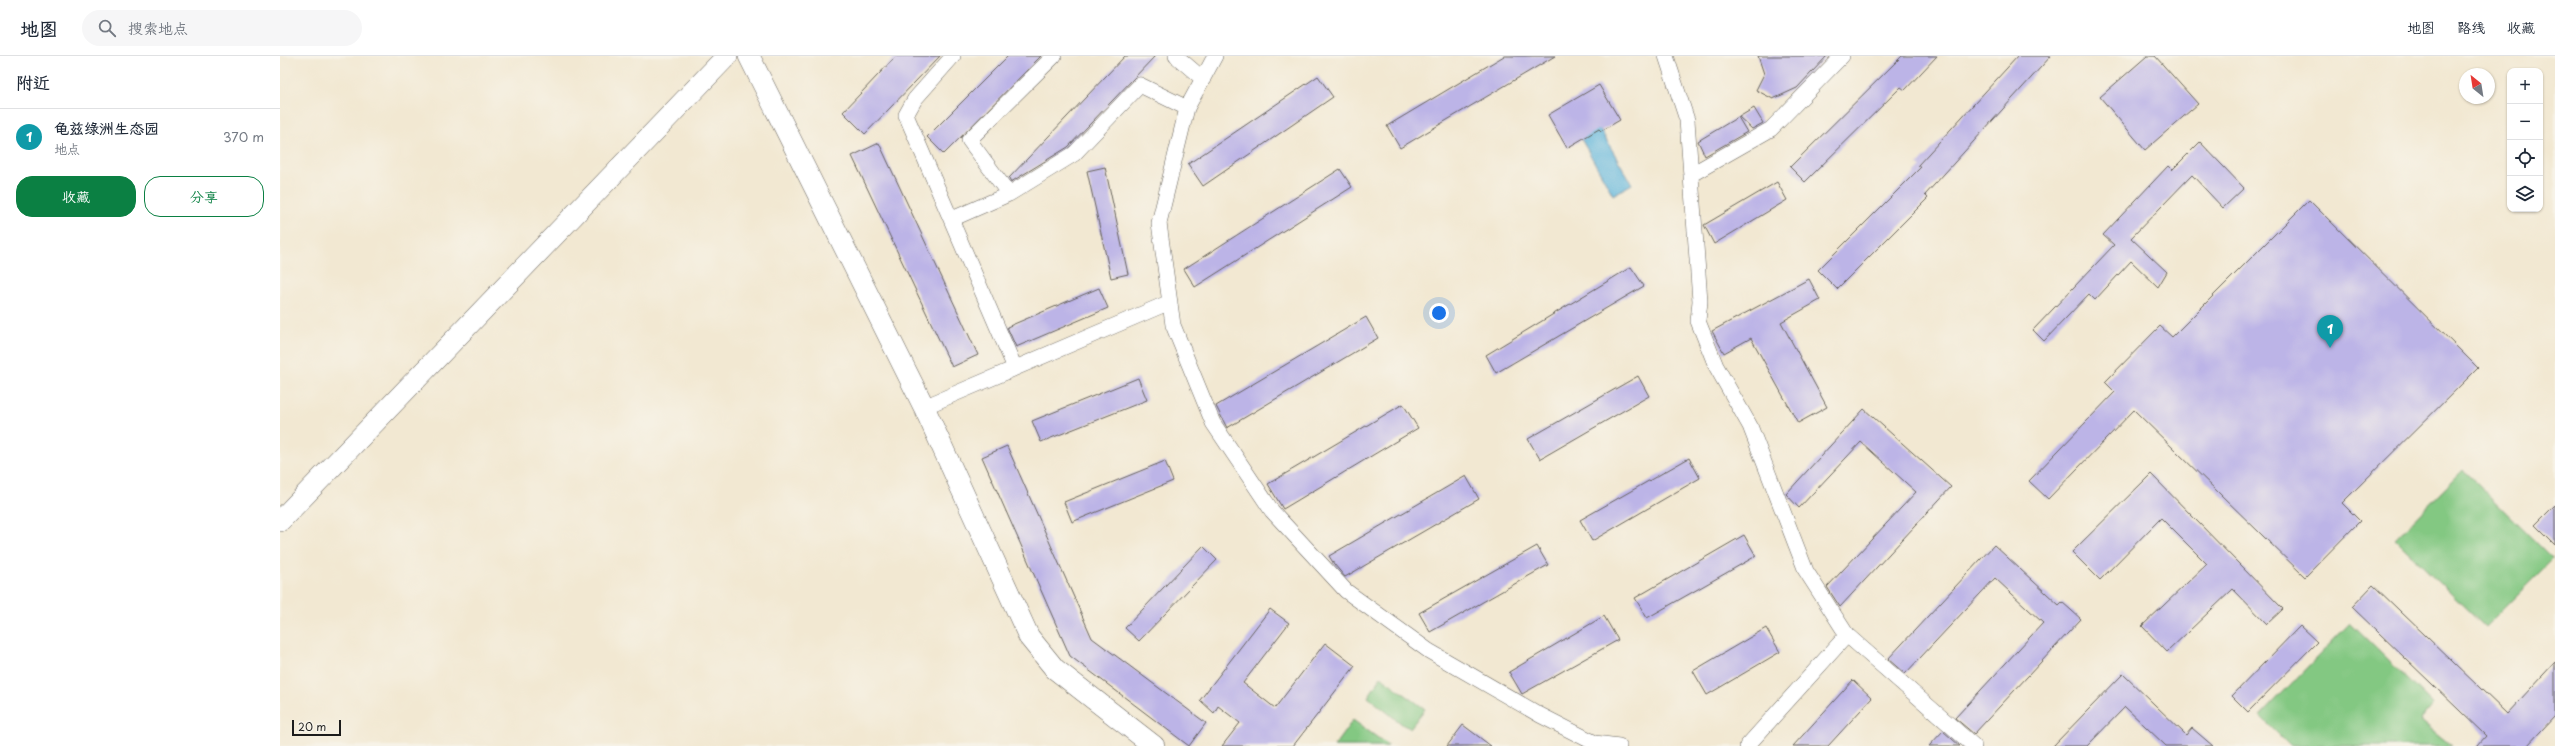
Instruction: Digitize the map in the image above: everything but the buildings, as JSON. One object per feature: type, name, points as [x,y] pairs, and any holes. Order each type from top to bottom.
[{"type":"street","points":[[280,521],[727,56]]},
{"type":"street","points":[[748,56],[924,407],[1029,637],[1055,669],[1154,746]]},
{"type":"street","points":[[953,56],[915,100],[906,116],[952,219],[1015,368]]},
{"type":"street","points":[[1010,194],[969,140],[1054,56]]},
{"type":"street","points":[[1176,56],[1203,79]]},
{"type":"street","points":[[1215,56],[1187,108],[1160,223],[1173,325],[1213,423],[1272,511],[1346,591],[1428,651],[1540,715],[1595,743],[1619,746]]},
{"type":"street","points":[[1666,56],[1687,120],[1700,301],[1698,321],[1716,366],[1750,426],[1806,571],[1847,635],[1974,746]]},
{"type":"street","points":[[1692,174],[1771,129],[1842,56]]},
{"type":"street","points":[[952,219],[1010,194],[1074,154],[1140,85],[1187,108]]},
{"type":"street","points":[[924,407],[1170,302]]},
{"type":"street","points":[[1747,746],[1847,635]]},
{"type":"green space","points":[[2463,470],[2553,559],[2485,627],[2395,539]]},
{"type":"green space","points":[[2350,623],[2433,704],[2420,720],[2452,746],[2290,746],[2260,716]]},
{"type":"green space","points":[[1381,677],[1425,709],[1410,728],[1403,725],[1368,697]]},
{"type":"green space","points":[[1353,720],[1388,745],[1388,746],[1334,746]]},
{"type":"water","points":[[1590,112],[1632,184],[1613,195],[1572,123]]},
{"type":"place","name":"龟兹绿洲生态园","points":[[2330,348]]}]
